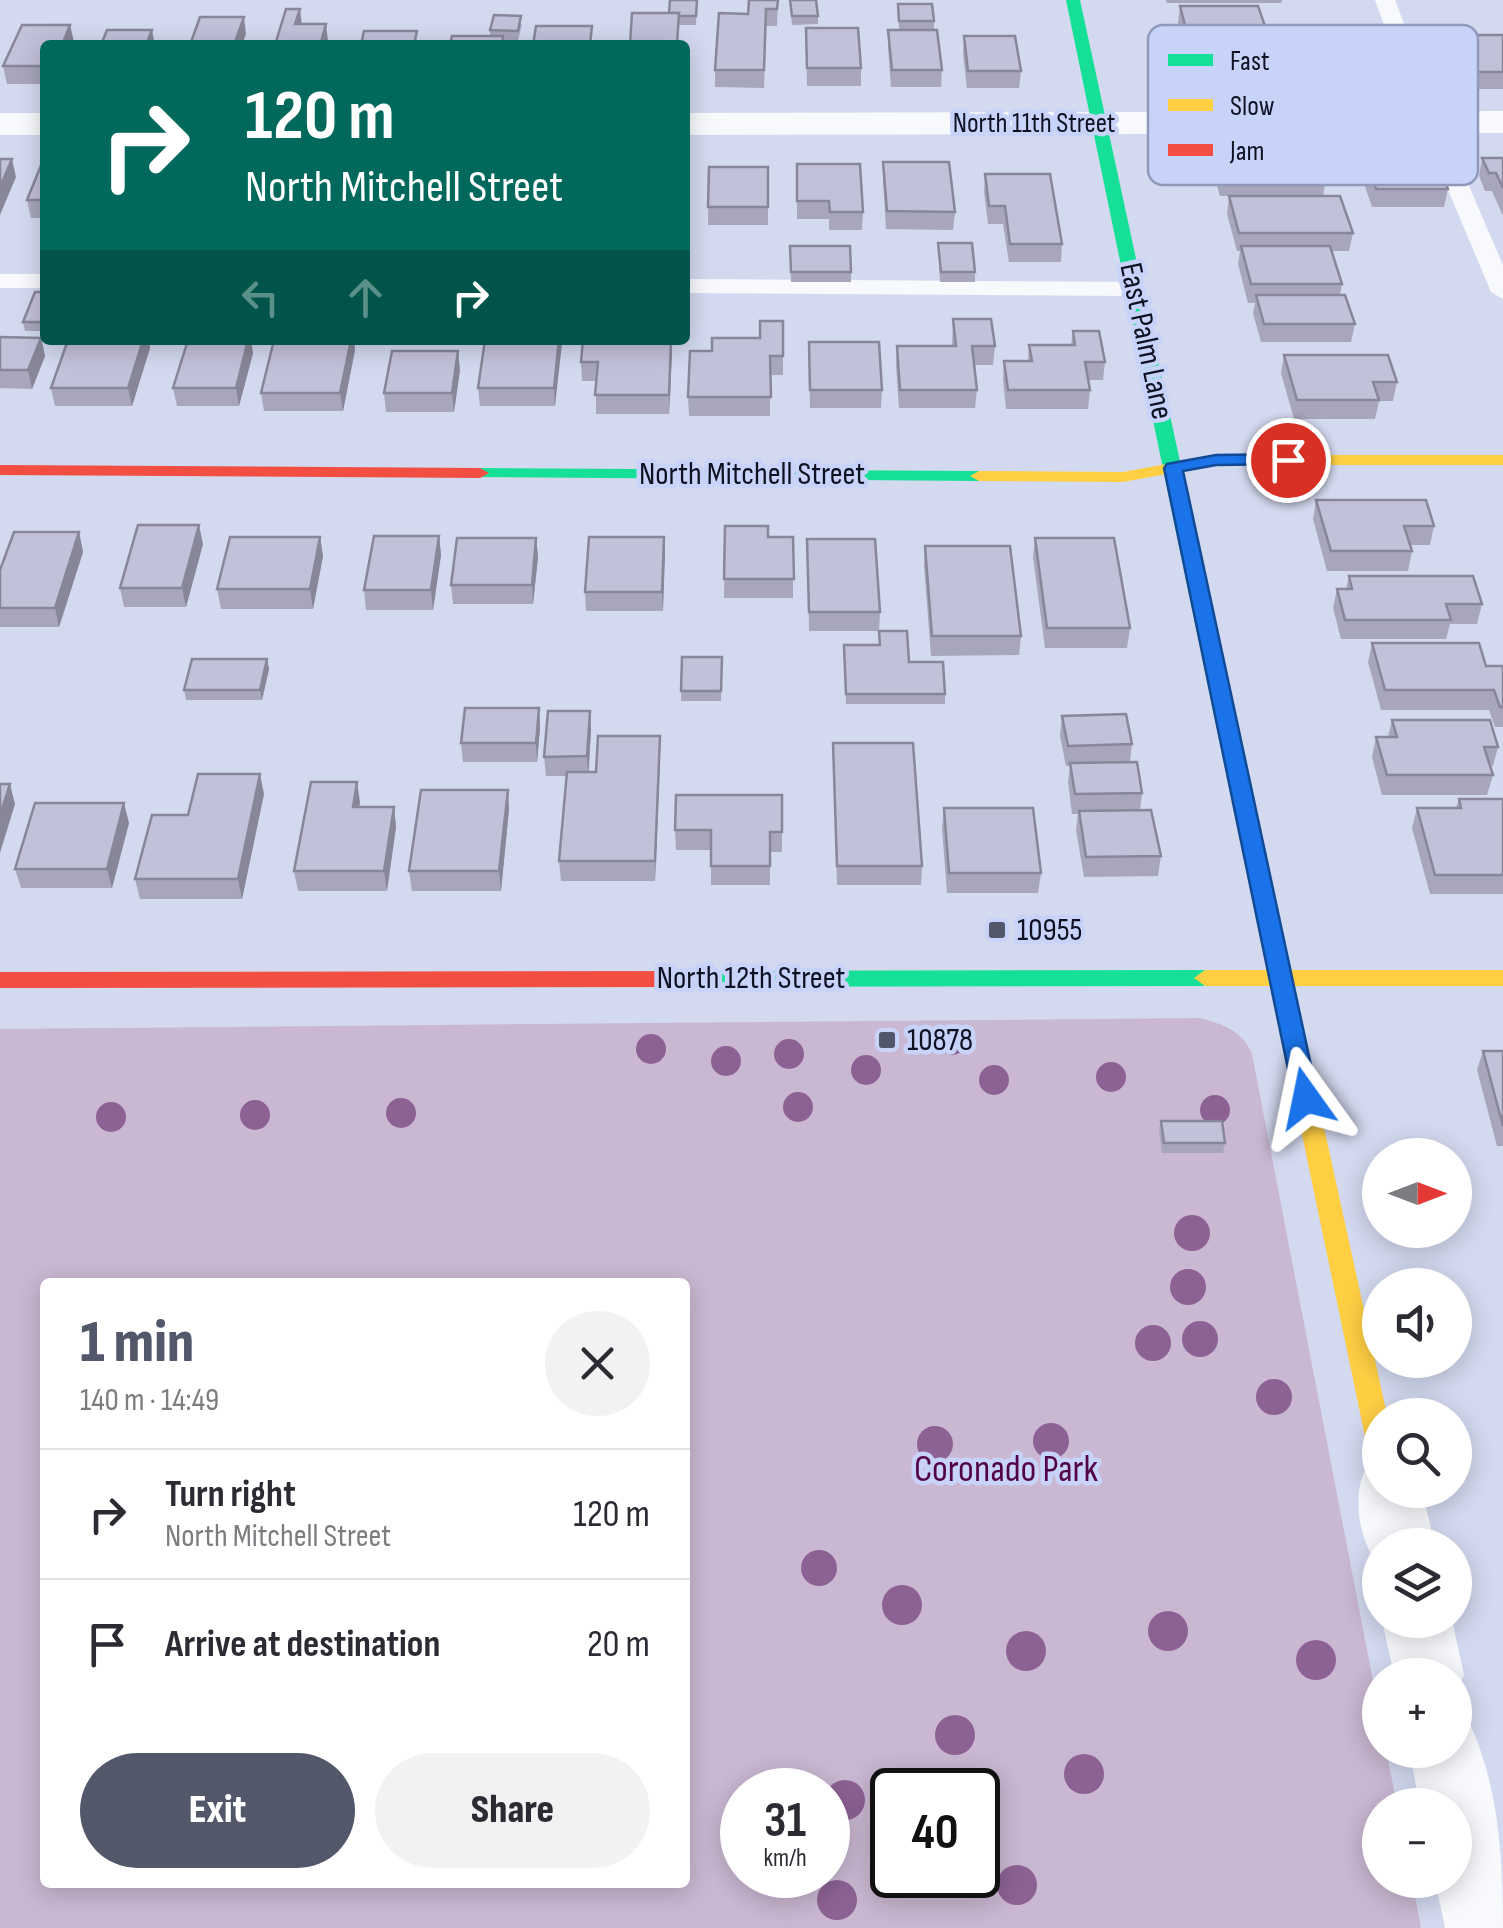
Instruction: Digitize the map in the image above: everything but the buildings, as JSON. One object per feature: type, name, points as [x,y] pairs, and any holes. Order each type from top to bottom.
[{"type":"street","name":"East Palm Lane","points":[[1073,0],[1370,1398]]},
{"type":"street","points":[[0,124],[40,124]]},
{"type":"street","name":"North 11th Street","points":[[690,124],[1148,124]]},
{"type":"street","name":"North Mitchell Street","points":[[0,470],[1123,477],[1216,460],[1503,460]]},
{"type":"street","name":"North 12th Street","points":[[0,980],[1503,978]]},
{"type":"street","points":[[1449,1768],[1483,1928]]},
{"type":"lane","points":[[1385,0],[1394,25]]},
{"type":"lane","points":[[1458,185],[1501,284]]},
{"type":"lane","points":[[0,281],[40,281]]},
{"type":"lane","points":[[690,286],[1134,289]]},
{"type":"green space","name":"Coronado Park","points":[[1200,1018],[1231,1030],[1243,1039],[1252,1054],[1369,1658],[1362,1658],[1362,1768],[1390,1768],[1394,1788],[1362,1788],[1362,1898],[1415,1898],[1421,1928],[0,1928],[0,1029]]},
{"type":"traffic: fast","points":[[1073,0],[1251,840]]},
{"type":"traffic: fast","points":[[480,473],[979,476]]},
{"type":"traffic: fast","points":[[695,979],[1205,978]]},
{"type":"traffic: slow","points":[[979,476],[1123,477],[1216,460],[1503,460]]},
{"type":"traffic: slow","points":[[1251,840],[1370,1398]]},
{"type":"traffic: slow","points":[[1205,978],[1503,978]]},
{"type":"traffic: jam","points":[[0,470],[480,473]]},
{"type":"traffic: jam","points":[[0,980],[695,979]]},
{"type":"place","name":"10955","points":[[997,930]]},
{"type":"place","name":"10878","points":[[887,1040]]},
{"type":"route","points":[[1288,460],[1216,460],[1173,468],[1306,1098]]}]
